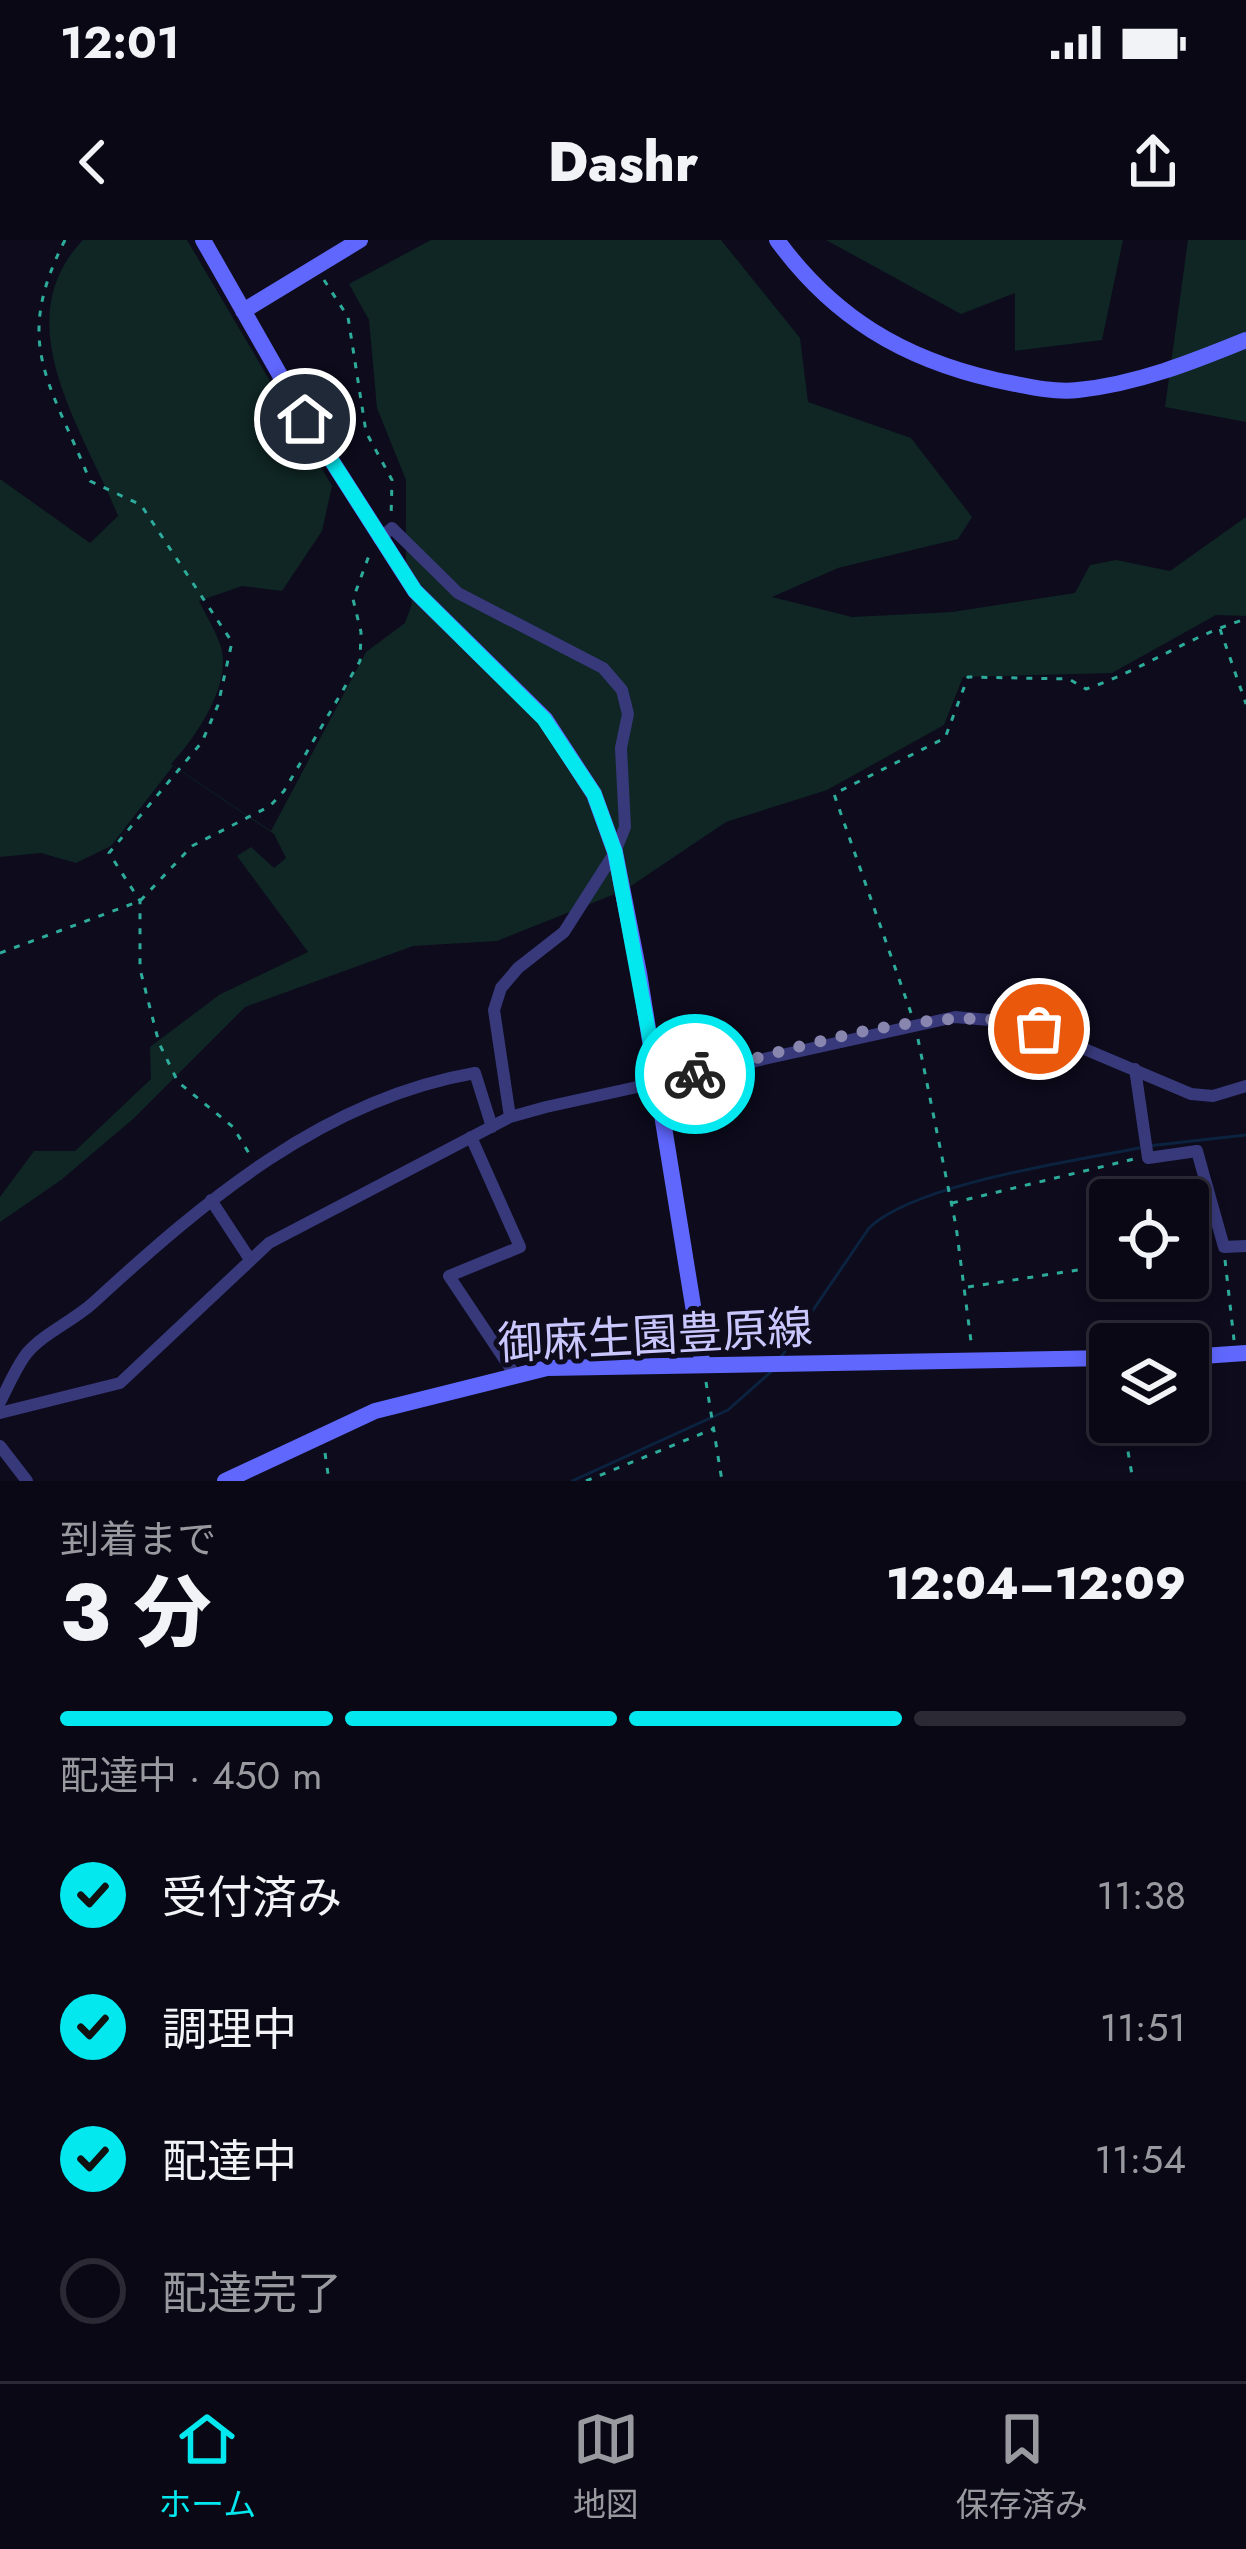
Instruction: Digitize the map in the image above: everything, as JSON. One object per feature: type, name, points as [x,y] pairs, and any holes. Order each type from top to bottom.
[{"type":"street","points":[[203,240],[386,534],[415,591],[544,719],[594,794],[615,852],[702,1361]]},
{"type":"street","points":[[244,311],[360,240]]},
{"type":"street","points":[[776,240],[832,305],[878,338],[944,368],[1007,382],[1062,391],[1102,386],[1185,364],[1246,340]]},
{"type":"street","points":[[386,534],[458,593],[603,668],[622,690],[628,714],[621,748],[625,827],[615,852],[564,932],[501,988],[494,1010],[510,1117]]},
{"type":"street","points":[[0,1413],[120,1383],[249,1258],[510,1117],[955,1017],[1010,1020],[1204,1096],[1246,1087]]},
{"type":"street","points":[[1135,1069],[1147,1150],[1197,1151],[1224,1247],[1246,1246]]},
{"type":"street","points":[[0,1402],[27,1353],[88,1308],[211,1200],[257,1167],[363,1105],[475,1072],[492,1127]]},
{"type":"street","points":[[471,1137],[520,1247],[449,1276],[515,1375]]},
{"type":"street","points":[[211,1200],[249,1258]]},
{"type":"street","points":[[1209,1355],[1241,1353]]},
{"type":"street","name":"御麻生園豊原線","points":[[225,1481],[375,1411],[548,1368],[702,1361],[1089,1358]]},
{"type":"street","points":[[0,1446],[27,1481]]},
{"type":"path","points":[[65,240],[45,280],[35,317],[39,354],[90,481],[140,506],[232,642],[218,705],[202,742],[109,853],[140,901],[140,970],[159,1043],[178,1082],[233,1126],[257,1167]]},
{"type":"path","points":[[0,953],[140,901],[192,846],[270,806],[284,791],[360,661],[361,632],[353,598],[386,534],[392,480],[366,432],[348,317],[316,266]]},
{"type":"path","points":[[973,1360],[949,1183],[915,1023],[835,794],[945,738],[968,677],[1069,679],[1086,689],[1133,674],[1186,640],[1246,620]]},
{"type":"path","points":[[1220,627],[1246,704]]},
{"type":"path","points":[[952,1201],[1147,1150]]},
{"type":"path","points":[[1209,1250],[1224,1247],[1241,1353]]},
{"type":"path","points":[[966,1288],[1089,1268]]},
{"type":"path","points":[[702,1361],[722,1481]]},
{"type":"path","points":[[586,1481],[713,1427]]},
{"type":"path","points":[[319,1434],[329,1481]]},
{"type":"path","points":[[1127,1443],[1133,1481]]},
{"type":"green space","points":[[83,240],[187,240],[332,486],[322,531],[282,591],[242,586],[199,601],[220,644],[222,676],[201,725],[171,764],[271,831],[366,652],[405,623],[412,604],[406,572],[406,480],[377,408],[369,320],[349,284],[431,240],[721,240],[800,338],[808,402],[911,438],[972,517],[958,539],[838,568],[772,597],[852,617],[952,612],[1075,593],[1090,565],[1116,560],[1170,571],[1246,517],[1246,616],[1216,615],[1112,673],[963,677],[944,725],[827,790],[726,822],[625,890],[497,941],[413,946],[245,1007],[133,1119],[61,1180],[0,1222],[0,1197],[34,1151],[75,1151],[151,1079],[150,1047],[219,995],[308,952],[237,856],[251,847],[274,868],[286,858],[274,834],[173,766],[111,846],[76,863],[41,853],[0,857],[0,479],[90,543],[118,516],[71,412],[50,341],[50,306],[60,272]]},
{"type":"green space","points":[[826,240],[1123,240],[1102,340],[1015,351],[1015,293],[961,314]]},
{"type":"green space","points":[[1188,240],[1246,240],[1246,422],[1165,407]]},
{"type":"waterway","points":[[1148,1146],[1246,1135]]},
{"type":"waterway","points":[[781,1357],[869,1228],[891,1212],[996,1176],[1139,1148]]},
{"type":"waterway","points":[[572,1481],[728,1410],[773,1370]]},
{"type":"way so far","points":[[695,1074],[937,1018],[994,1018],[1039,1029]]},
{"type":"route","points":[[305,419],[415,591],[517,690],[575,759],[594,794],[615,852],[658,1083],[695,1074]]}]
